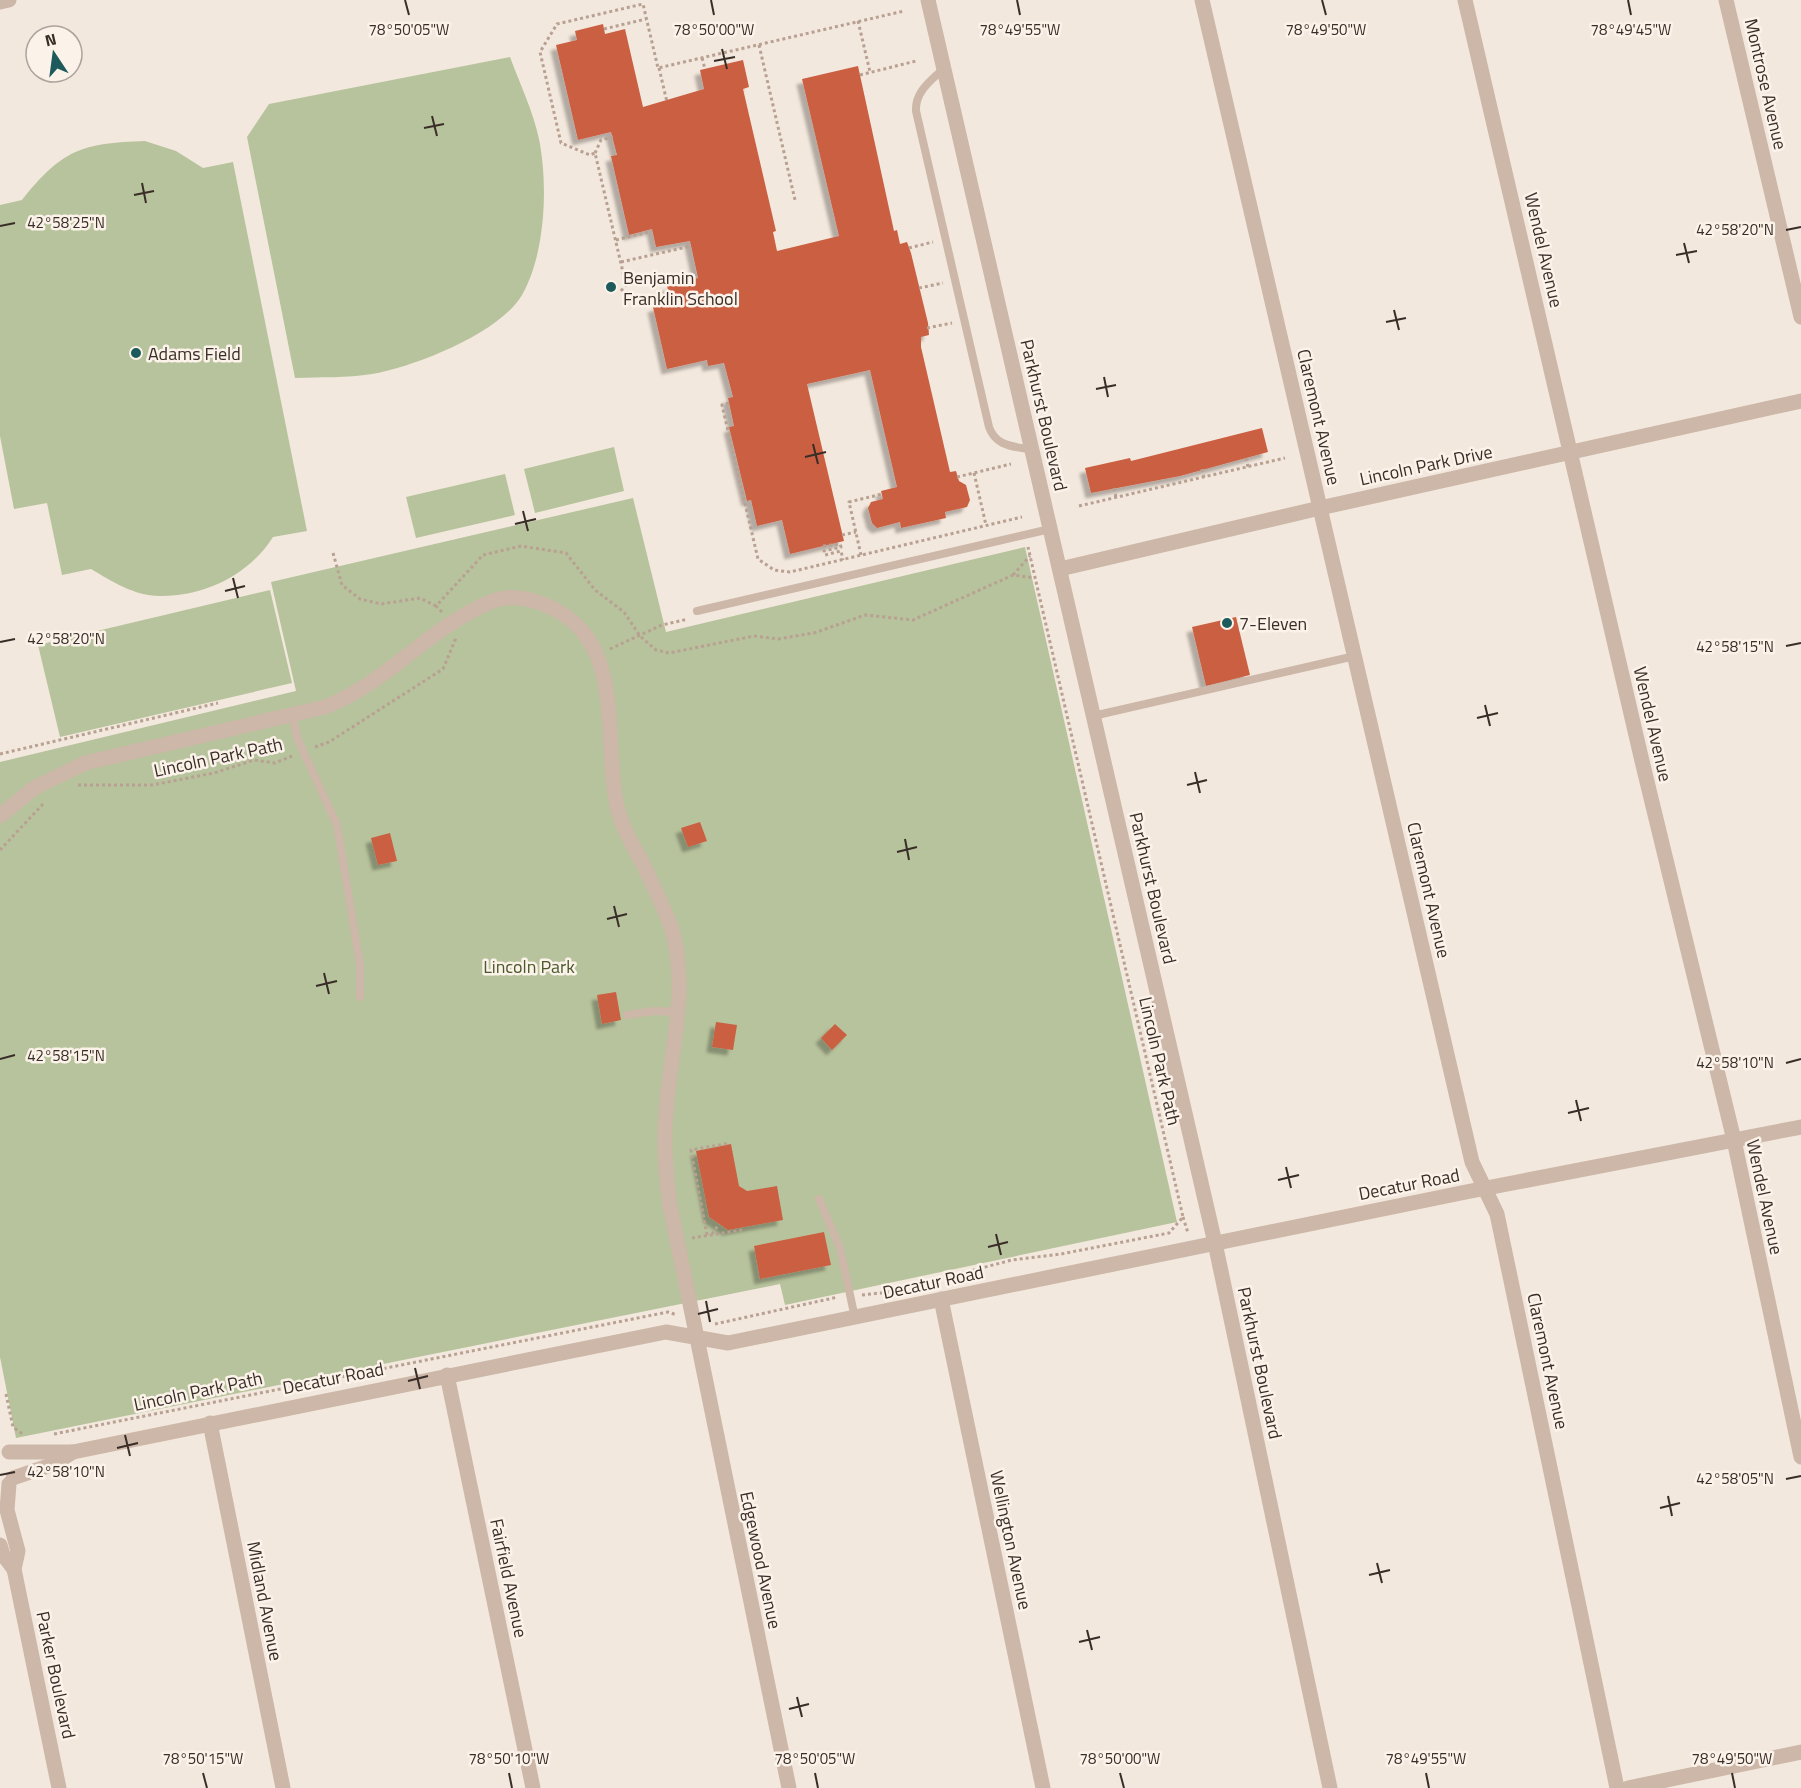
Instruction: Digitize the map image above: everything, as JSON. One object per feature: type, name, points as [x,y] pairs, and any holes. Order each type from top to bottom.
[{"type":"street","points":[[0,2],[9,0]]},
{"type":"street","name":"Parkhurst Boulevard","points":[[927,0],[1215,1243],[1330,1788]]},
{"type":"street","name":"Claremont Avenue","points":[[1202,0],[1472,1162],[1497,1214],[1617,1788]]},
{"type":"street","name":"Wendel Avenue","points":[[1465,0],[1644,772],[1734,1140],[1801,1457]]},
{"type":"street","name":"Montrose Avenue","points":[[1726,0],[1801,317]]},
{"type":"street","name":"Lincoln Park Drive","points":[[1060,569],[1320,508],[1801,401]]},
{"type":"street","name":"Edgewood Avenue","points":[[0,816],[34,788],[85,763],[325,707],[360,690],[451,621],[496,599],[533,599],[569,615],[586,633],[598,654],[604,678],[612,780],[617,808],[667,915],[677,946],[681,978],[666,1113],[666,1172],[680,1268],[789,1788]]},
{"type":"street","name":"Decatur Road","points":[[3,1447],[73,1452],[666,1332],[728,1343],[1215,1243],[1801,1127]]},
{"type":"street","name":"Wellington Avenue","points":[[941,1299],[1043,1788]]},
{"type":"street","name":"Fairfield Avenue","points":[[447,1375],[533,1788]]},
{"type":"street","name":"Midland Avenue","points":[[210,1423],[283,1788]]},
{"type":"street","name":"Parker Boulevard","points":[[3,1447],[14,1464],[5,1499],[18,1551],[14,1569],[59,1788]]},
{"type":"street","name":"Decatur Road","points":[[7,1484],[54,1464],[73,1452]]},
{"type":"street","name":"Parker Boulevard","points":[[0,1545],[3,1555],[14,1569]]},
{"type":"street","points":[[1628,1788],[1801,1752]]},
{"type":"lane","points":[[944,69],[921,91],[915,103],[916,111],[989,428],[996,440],[1032,450]]},
{"type":"lane","points":[[697,611],[1050,529]]},
{"type":"lane","points":[[1094,716],[1355,656]]},
{"type":"lane","points":[[292,715],[303,751],[337,825],[360,965],[360,997]]},
{"type":"lane","points":[[627,1015],[654,1011],[679,1012]]},
{"type":"lane","points":[[819,1199],[840,1248],[855,1318]]},
{"type":"path","points":[[595,153],[590,155],[561,143],[540,52],[557,24],[643,4],[667,102]]},
{"type":"path","points":[[659,68],[904,11]]},
{"type":"path","points":[[604,29],[646,19]]},
{"type":"path","points":[[858,21],[870,72]]},
{"type":"path","points":[[759,45],[795,200]]},
{"type":"path","points":[[702,58],[705,69]]},
{"type":"path","points":[[860,75],[916,61]]},
{"type":"path","points":[[613,137],[601,140],[595,153],[626,285],[621,291]]},
{"type":"path","points":[[616,240],[652,231]]},
{"type":"path","points":[[909,248],[934,242]]},
{"type":"path","points":[[621,262],[691,246]]},
{"type":"path","points":[[920,288],[943,283]]},
{"type":"path","points":[[927,328],[952,323]]},
{"type":"path","points":[[729,404],[722,405],[758,559],[765,566],[783,572],[1022,517]]},
{"type":"path","points":[[1246,458],[1248,467]]},
{"type":"path","points":[[1078,506],[1285,458]]},
{"type":"path","points":[[957,477],[1011,464]]},
{"type":"path","points":[[1202,469],[1204,477]]},
{"type":"path","points":[[974,473],[986,525]]},
{"type":"path","points":[[1159,481],[1161,487]]},
{"type":"path","points":[[1114,488],[1116,497]]},
{"type":"path","points":[[861,555],[849,502],[882,494]]},
{"type":"path","points":[[842,535],[856,532]]},
{"type":"path","name":"Lincoln Park Path","points":[[1027,542],[1189,1236]]},
{"type":"path","points":[[822,546],[840,544],[841,547],[824,551],[825,555],[841,551],[843,560]]},
{"type":"path","points":[[436,606],[483,555],[521,546],[566,553],[595,590],[624,612],[640,636],[656,650],[669,653],[754,636],[778,639],[814,633],[865,615],[913,620],[1013,575],[1030,556]]},
{"type":"path","points":[[333,553],[342,585],[360,599],[381,604],[420,598],[436,606],[451,621]]},
{"type":"path","points":[[1013,575],[1035,578]]},
{"type":"path","name":"Lincoln Park Path","points":[[74,785],[152,785],[214,772],[254,760],[275,763],[329,742],[443,669],[457,640],[451,621]]},
{"type":"path","points":[[606,651],[675,622]]},
{"type":"path","points":[[0,754],[218,703]]},
{"type":"path","points":[[0,850],[44,802]]},
{"type":"path","points":[[707,1235],[691,1150],[730,1143]]},
{"type":"path","points":[[856,1295],[889,1292],[1012,1260],[1061,1254],[1169,1233],[1183,1217]]},
{"type":"path","points":[[712,1234],[719,1224]]},
{"type":"path","points":[[686,1239],[742,1230]]},
{"type":"path","points":[[706,1324],[844,1296]]},
{"type":"path","name":"Lincoln Park Path","points":[[47,1435],[671,1313]]},
{"type":"path","points":[[6,1394],[13,1427],[24,1436]]},
{"type":"green space","points":[[510,57],[530,108],[539,139],[544,176],[540,239],[530,278],[522,295],[511,309],[476,335],[432,356],[372,374],[295,378],[247,137],[269,104]]},
{"type":"green space","name":"Adams Field","points":[[145,141],[176,151],[203,168],[233,162],[307,531],[273,537],[263,550],[238,573],[209,588],[192,593],[159,596],[124,587],[91,569],[62,575],[47,503],[14,509],[0,436],[0,205],[22,200],[49,170],[74,152],[104,144]]},
{"type":"green space","points":[[614,447],[624,491],[535,513],[524,469]]},
{"type":"green space","points":[[505,474],[515,515],[416,538],[406,497]]},
{"type":"green space","name":"Lincoln Park","points":[[633,498],[666,632],[1025,547],[1177,1222],[785,1305],[780,1284],[16,1438],[0,1357],[0,762],[296,691],[271,582]]},
{"type":"green space","points":[[270,590],[292,683],[60,737],[38,645]]},
{"type":"building","name":"Benjamin Franklin School","points":[[603,24],[605,34],[625,29],[643,107],[704,89],[700,70],[743,60],[749,87],[743,89],[776,231],[773,232],[777,251],[839,236],[802,79],[858,66],[894,231],[897,230],[900,244],[907,242],[928,323],[929,335],[921,337],[921,347],[950,472],[956,471],[959,481],[966,485],[970,500],[967,507],[945,512],[946,518],[901,528],[900,522],[877,528],[872,523],[868,508],[871,502],[883,499],[881,491],[897,487],[870,370],[807,384],[844,541],[790,554],[782,520],[757,526],[751,500],[747,501],[729,427],[734,426],[728,398],[733,397],[724,363],[708,366],[707,360],[667,369],[653,307],[671,302],[667,286],[698,278],[690,241],[656,247],[652,229],[629,235],[611,156],[617,155],[611,132],[578,140],[556,45],[577,40],[575,31]]},
{"type":"building","points":[[1262,428],[1268,452],[1180,476],[1091,493],[1085,468],[1130,458],[1131,461]]},
{"type":"building","points":[[1236,617],[1250,675],[1206,686],[1192,627]]},
{"type":"building","points":[[700,822],[707,841],[688,847],[681,828]]},
{"type":"building","points":[[390,833],[397,861],[378,865],[371,838]]},
{"type":"building","points":[[616,992],[621,1020],[602,1024],[597,995]]},
{"type":"building","points":[[716,1022],[737,1025],[733,1050],[712,1047]]},
{"type":"building","points":[[835,1024],[847,1035],[832,1050],[821,1038]]},
{"type":"building","points":[[731,1144],[739,1186],[747,1191],[777,1186],[783,1220],[728,1230],[709,1217],[696,1151]]},
{"type":"building","points":[[824,1232],[831,1265],[760,1279],[754,1246]]},
{"type":"place","name":"Benjamin Franklin School","points":[[611,287]]},
{"type":"place","name":"Adams Field","points":[[136,353]]},
{"type":"place","name":"7-Eleven","points":[[1227,623]]}]
